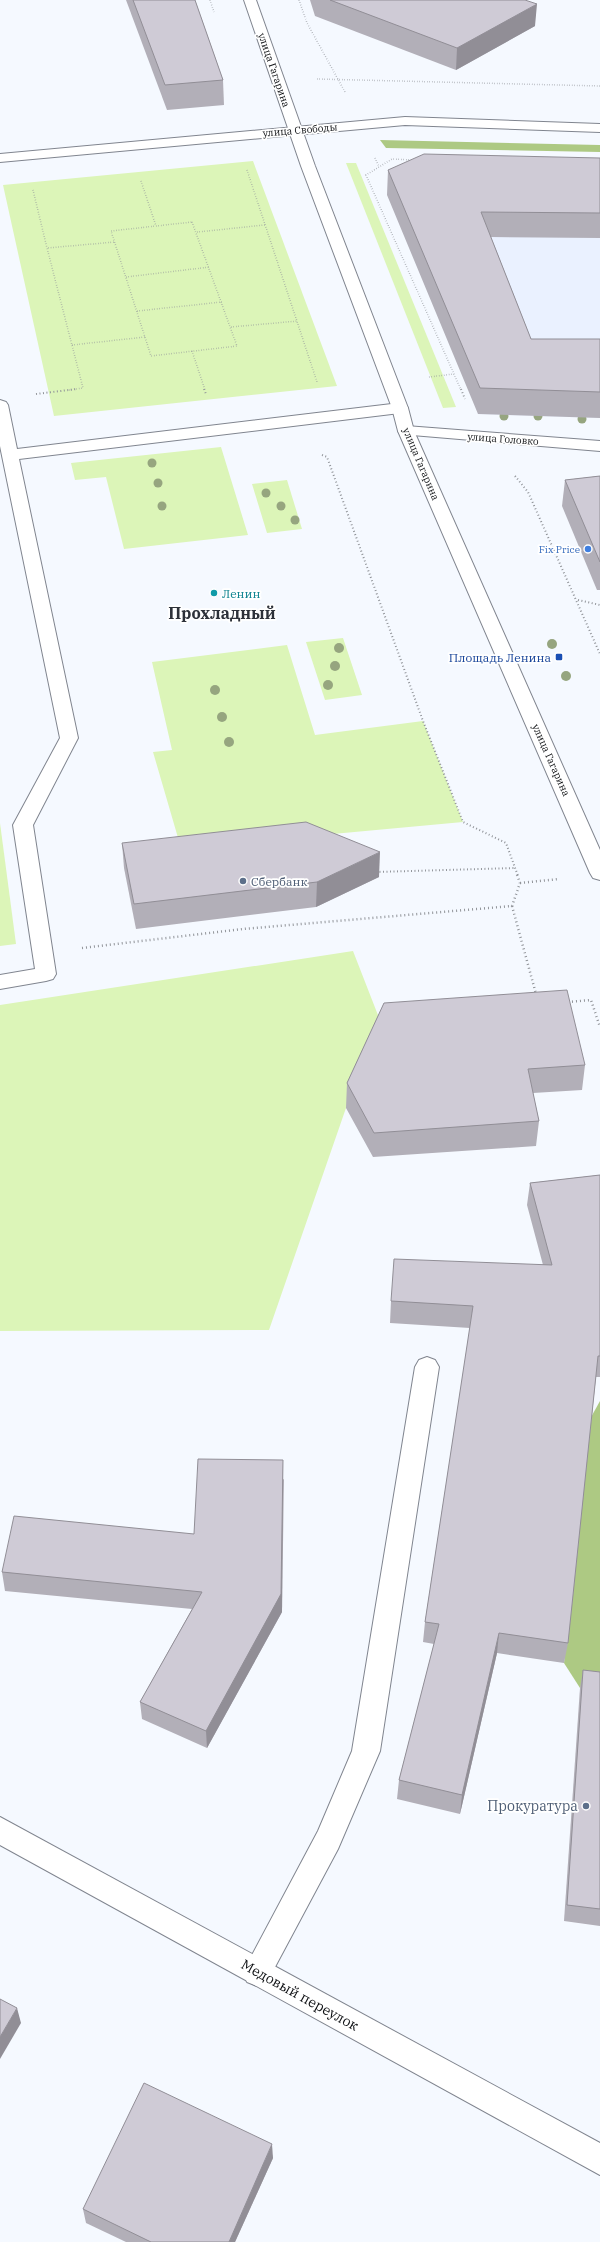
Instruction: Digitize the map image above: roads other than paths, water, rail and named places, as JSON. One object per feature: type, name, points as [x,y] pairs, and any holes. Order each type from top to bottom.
[{"type":"street","name":"улица Гагарина","points":[[250,0],[295,130],[400,408],[406,432],[600,873]]},
{"type":"street","name":"улица Свободы","points":[[0,158],[404,121],[600,128]]},
{"type":"street","points":[[0,405],[69,738],[23,825],[46,974],[0,982]]},
{"type":"street","points":[[10,455],[400,408]]},
{"type":"street","name":"улица Головко","points":[[406,432],[600,446]]},
{"type":"street","points":[[257,1972],[328,1840],[366,1751],[427,1367]]},
{"type":"street","name":"Медовый переулок","points":[[0,1830],[600,2160]]},
{"type":"place","name":"Fix Price","points":[[588,549]]},
{"type":"place","name":"Ленин","points":[[214,593]]},
{"type":"place","name":"Площадь Ленина","points":[[559,657]]},
{"type":"place","name":"Сбербанк","points":[[243,881]]},
{"type":"place","name":"Прокуратура","points":[[586,1806]]},
{"type":"district","name":"Прохладный","points":[[222,613]]}]
